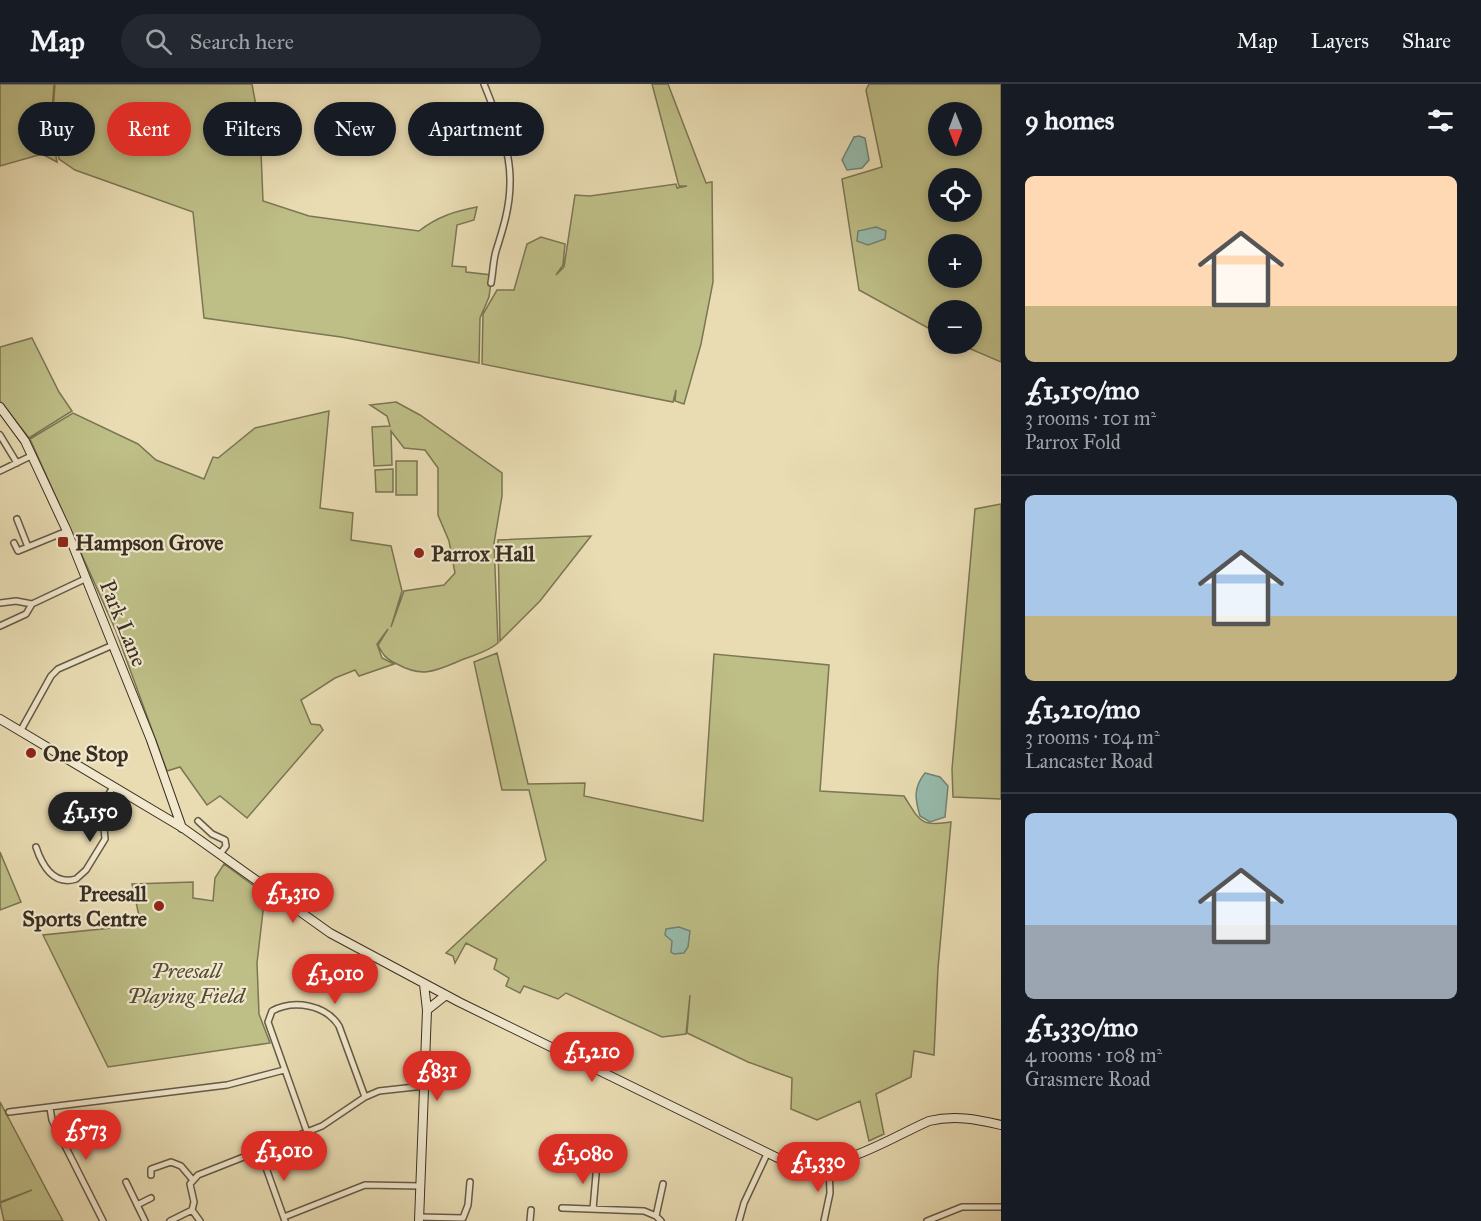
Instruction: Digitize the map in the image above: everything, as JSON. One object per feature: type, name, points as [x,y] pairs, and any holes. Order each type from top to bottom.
[{"type":"main road","name":"Park Lane","points":[[0,407],[20,432],[33,455],[67,531],[174,800],[182,828]]},
{"type":"main road","points":[[0,719],[182,828],[317,925],[446,995],[790,1164],[810,1167],[829,1165],[937,1119],[972,1118],[1001,1125]]},
{"type":"main road","points":[[160,815],[174,800]]},
{"type":"main road","points":[[419,1219],[427,985]]},
{"type":"main road","points":[[427,1010],[446,995]]},
{"type":"street","points":[[484,84],[497,115],[509,164],[510,184],[506,224],[495,253],[492,284]]},
{"type":"street","points":[[0,435],[17,463]]},
{"type":"street","points":[[0,471],[33,455]]},
{"type":"street","points":[[17,519],[28,547]]},
{"type":"street","points":[[15,543],[18,551],[67,531]]},
{"type":"street","points":[[0,626],[26,614],[32,604],[87,578]]},
{"type":"street","points":[[0,603],[16,601],[32,604]]},
{"type":"street","points":[[21,730],[51,676],[58,669],[113,645]]},
{"type":"street","points":[[36,846],[44,866],[51,874],[64,881],[76,879],[104,843],[105,831],[96,814],[113,787]]},
{"type":"street","points":[[198,821],[212,834],[225,840],[226,846],[220,854]]},
{"type":"street","points":[[307,1132],[268,1022],[269,1015],[277,1009],[300,1005],[313,1007],[332,1017],[339,1026],[365,1097]]},
{"type":"street","points":[[9,1112],[227,1085],[284,1070]]},
{"type":"street","points":[[170,1221],[192,1210],[194,1202],[190,1184],[192,1179],[307,1132],[365,1097],[396,1088],[424,1086]]},
{"type":"street","points":[[50,1108],[52,1120],[103,1221]]},
{"type":"street","points":[[260,1151],[285,1219],[365,1185],[420,1186]]},
{"type":"street","points":[[739,1221],[744,1203],[767,1154]]},
{"type":"street","points":[[151,1175],[151,1169],[171,1162],[181,1166],[192,1179]]},
{"type":"street","points":[[593,1209],[597,1163]]},
{"type":"street","points":[[824,1221],[830,1193],[829,1165]]},
{"type":"street","points":[[126,1182],[145,1221]]},
{"type":"street","points":[[419,1219],[464,1219],[470,1182]]},
{"type":"street","points":[[656,1216],[663,1184]]},
{"type":"street","points":[[137,1205],[151,1198]]},
{"type":"street","points":[[927,1221],[962,1207],[1001,1207]]},
{"type":"street","points":[[562,1208],[644,1211],[661,1221]]},
{"type":"street","points":[[192,1210],[200,1221]]},
{"type":"street","points":[[530,1221],[531,1210]]},
{"type":"green space","points":[[0,84],[54,84],[53,102],[18,102],[18,156],[35,156],[0,166]]},
{"type":"green space","points":[[55,84],[252,84],[255,102],[203,102],[203,156],[261,156],[263,201],[309,216],[419,231],[446,215],[477,207],[474,220],[457,225],[452,266],[466,267],[466,272],[492,275],[489,297],[480,318],[479,363],[341,337],[204,318],[193,212],[75,170],[59,159],[58,156],[95,156],[95,102],[54,102]]},
{"type":"green space","points":[[652,84],[668,84],[706,183],[712,182],[713,282],[701,344],[684,404],[675,401],[676,390],[673,402],[482,364],[483,314],[497,290],[514,290],[527,244],[541,237],[565,244],[563,265],[556,275],[564,267],[575,195],[590,196],[676,184],[677,188],[687,186],[679,186]]},
{"type":"green space","points":[[869,84],[1001,84],[1001,362],[982,354],[982,300],[928,300],[928,328],[859,290],[842,179],[882,167],[866,90]]},
{"type":"green space","points":[[46,156],[56,156],[57,162]]},
{"type":"green space","points":[[32,338],[59,392],[72,411],[29,438],[0,401],[0,347]]},
{"type":"green space","points":[[396,402],[420,415],[502,473],[502,496],[494,543],[498,643],[482,653],[438,669],[415,671],[385,656],[378,645],[388,629],[377,644],[382,658],[394,664],[359,676],[355,670],[335,678],[301,700],[311,724],[320,725],[323,730],[247,818],[220,796],[207,805],[180,767],[167,771],[116,631],[30,439],[73,413],[138,444],[156,460],[204,479],[213,457],[218,458],[255,428],[329,411],[320,508],[353,513],[351,540],[391,546],[402,591],[391,627],[404,591],[444,585],[455,573],[449,541],[438,515],[438,468],[425,450],[404,448],[391,431],[392,465],[374,466],[372,427],[390,426],[387,416],[370,405]]},
{"type":"green space","points":[[396,461],[417,461],[417,495],[396,495]]},
{"type":"green space","points":[[393,469],[393,492],[376,492],[375,470]]},
{"type":"green space","points":[[1001,504],[1001,799],[953,797],[952,769],[975,509]]},
{"type":"green space","points":[[591,536],[540,601],[500,641],[498,540]]},
{"type":"green space","points":[[497,653],[528,784],[585,783],[584,796],[703,821],[714,654],[829,665],[820,791],[904,796],[918,817],[927,823],[951,822],[938,968],[934,1055],[914,1051],[911,1077],[876,1094],[884,1134],[869,1141],[860,1101],[817,1120],[791,1109],[792,1078],[748,1062],[687,1033],[690,995],[686,1034],[662,1037],[566,993],[558,999],[524,986],[520,993],[506,986],[509,978],[494,969],[497,959],[466,943],[455,963],[453,956],[446,953],[546,860],[529,790],[502,790],[474,662]]},
{"type":"green space","points":[[0,852],[21,902],[0,910]]},
{"type":"green space","name":"Preesall Playing Field","points":[[224,864],[265,894],[257,963],[259,1014],[270,1043],[108,1067],[43,935],[141,925],[132,884],[193,882],[193,898],[213,901],[215,878]]},
{"type":"green space","points":[[0,1102],[63,1221],[4,1221],[0,1203],[32,1190],[0,1202]]},
{"type":"shaded area","points":[[854,137],[865,138],[869,160],[862,168],[847,170],[842,160]]},
{"type":"shaded area","points":[[876,227],[886,231],[885,239],[868,245],[857,241],[858,231]]},
{"type":"shaded area","points":[[925,773],[940,777],[948,786],[945,817],[930,822],[920,816],[916,799],[918,784]]},
{"type":"shaded area","points":[[679,927],[690,931],[688,947],[684,953],[674,954],[671,952],[672,941],[665,935],[666,929]]},
{"type":"place","name":"Hampson Grove","points":[[63,542]]},
{"type":"place","name":"Parrox Hall","points":[[419,553]]},
{"type":"place","name":"One Stop","points":[[31,753]]},
{"type":"place","name":"Preesall Sports Centre","points":[[159,906]]}]
